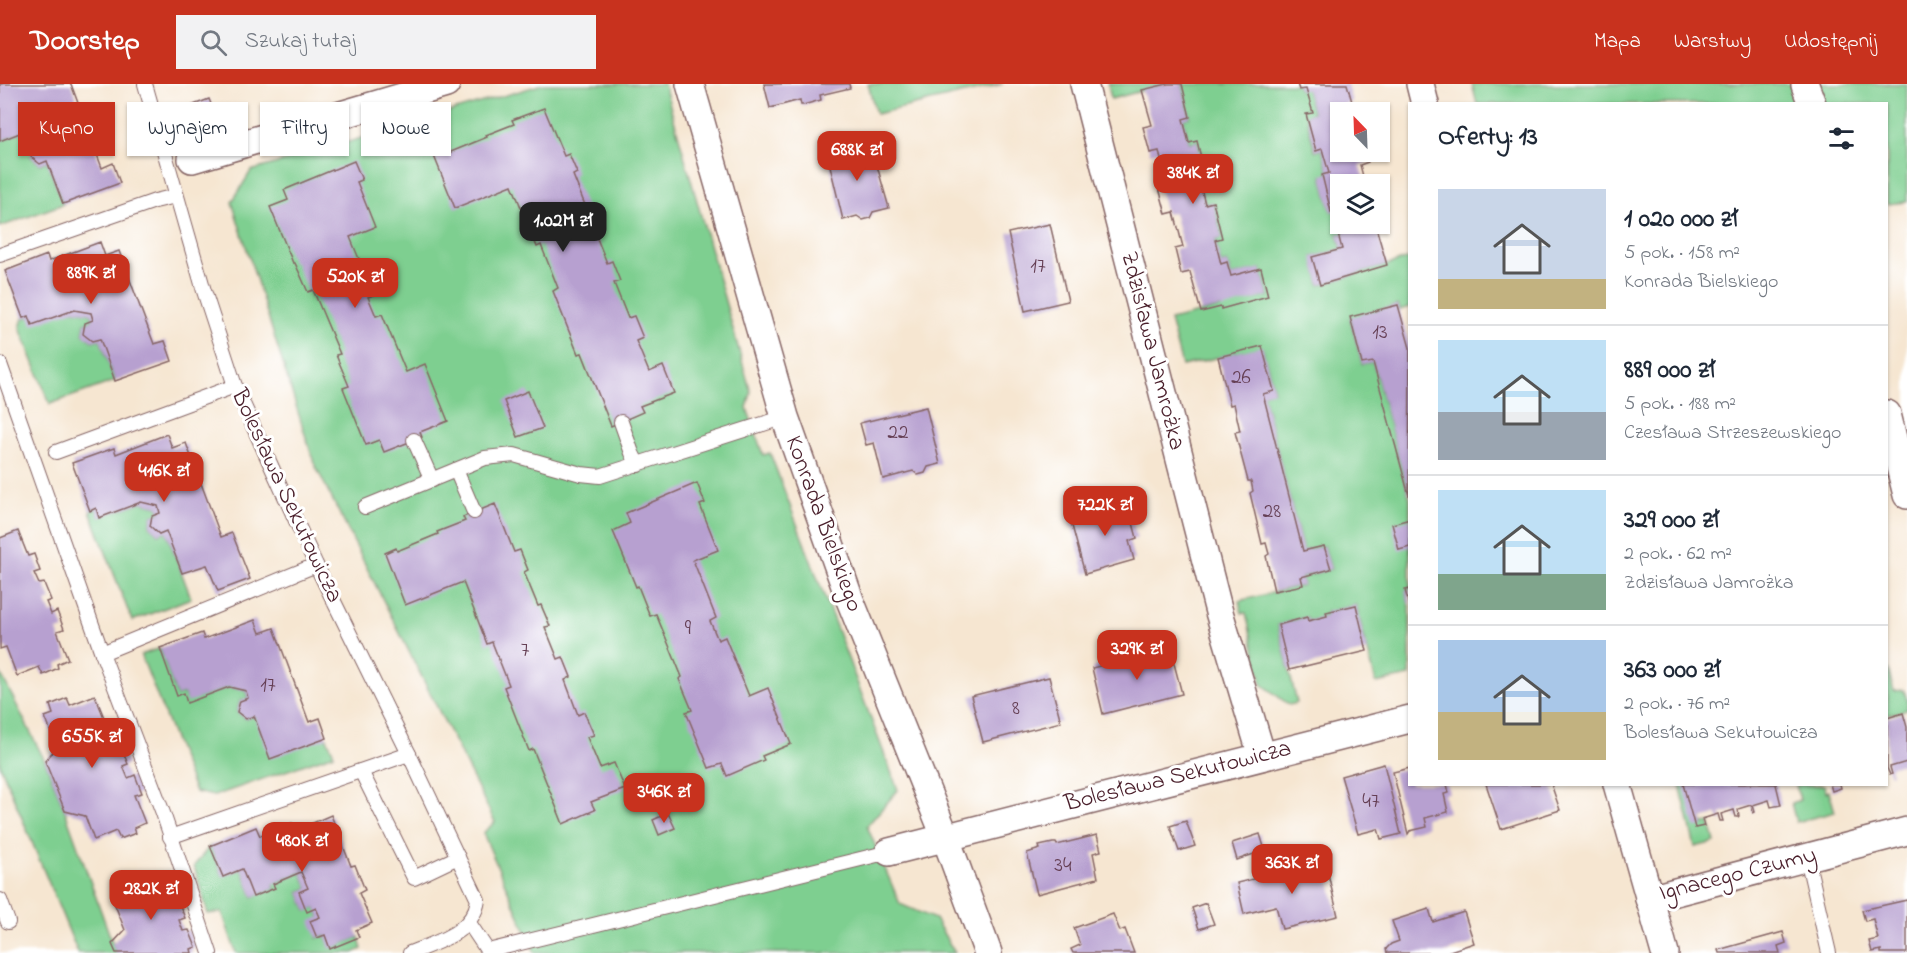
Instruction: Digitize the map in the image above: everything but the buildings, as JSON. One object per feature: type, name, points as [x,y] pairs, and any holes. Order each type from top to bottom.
[{"type":"street","points":[[192,159],[446,84]]},
{"type":"street","name":"Konrada Bielskiego","points":[[690,84],[785,417],[850,600],[945,836],[988,953]]},
{"type":"street","name":"Zdzisława Jamrożka","points":[[1084,84],[1219,612],[1262,756]]},
{"type":"street","points":[[1420,84],[1424,102]]},
{"type":"street","points":[[1888,418],[1907,495]]},
{"type":"street","name":"Bolesława Sekutowicza","points":[[889,852],[1408,720]]},
{"type":"street","name":"Ignacego Czumy","points":[[1618,786],[1649,898],[1907,831]]},
{"type":"street","points":[[1649,898],[1665,953]]},
{"type":"lane","name":"Bolesława Sekutowicza","points":[[145,84],[176,196],[235,386],[316,565],[474,890],[478,900],[476,912],[469,922]]},
{"type":"lane","points":[[0,255],[155,201],[176,196]]},
{"type":"lane","points":[[0,364],[102,653],[171,837],[210,953]]},
{"type":"lane","points":[[56,452],[235,386]]},
{"type":"lane","points":[[365,507],[485,458],[514,455],[581,474],[600,476],[785,417]]},
{"type":"lane","points":[[621,422],[632,453],[639,465]]},
{"type":"lane","points":[[414,440],[432,480]]},
{"type":"lane","points":[[456,470],[474,512]]},
{"type":"lane","points":[[102,653],[316,565]]},
{"type":"lane","points":[[171,837],[409,754]]},
{"type":"lane","points":[[361,771],[414,878],[459,857]]},
{"type":"lane","points":[[410,953],[448,938],[469,922],[489,952],[889,852]]},
{"type":"lane","points":[[1807,858],[1829,953]]},
{"type":"lane","points":[[0,900],[8,922]]},
{"type":"green space","points":[[543,84],[664,84],[751,393],[747,408],[763,455],[770,453],[898,790],[867,826],[900,904],[935,919],[955,953],[535,953],[483,833],[495,822],[314,463],[232,202],[251,171],[301,156],[349,156],[349,142],[361,138],[361,156],[451,156],[451,111]]},
{"type":"green space","points":[[868,84],[1003,84],[876,114]]},
{"type":"green space","points":[[1108,84],[1168,84],[1111,99]]},
{"type":"green space","points":[[1182,84],[1297,84],[1299,90],[1306,89],[1313,113],[1306,115],[1315,151],[1322,149],[1329,173],[1322,176],[1330,207],[1330,234],[1342,234],[1338,235],[1342,249],[1313,257],[1320,285],[1408,259],[1408,308],[1400,310],[1398,305],[1350,318],[1362,364],[1373,362],[1408,492],[1408,590],[1406,590],[1408,676],[1376,683],[1356,605],[1326,612],[1327,616],[1308,621],[1307,617],[1278,625],[1297,703],[1289,705],[1262,684],[1246,613],[1242,613],[1239,601],[1303,585],[1301,577],[1331,569],[1324,546],[1303,551],[1263,394],[1274,390],[1262,347],[1182,366],[1170,320],[1268,296],[1261,269],[1231,276],[1227,262],[1221,264],[1215,240],[1222,238],[1213,202],[1205,204],[1199,180],[1206,178],[1197,141],[1189,143],[1183,119],[1190,117]]},
{"type":"green space","points":[[1472,84],[1907,84],[1907,202],[1888,204],[1888,102],[1476,102]]},
{"type":"green space","points":[[18,134],[18,156],[31,156],[40,164],[47,161],[63,204],[0,227],[0,141]]},
{"type":"green space","points":[[74,310],[91,313],[93,320],[85,323],[83,334],[92,341],[100,339],[115,381],[50,404],[20,328],[23,318]]},
{"type":"green space","points":[[141,502],[158,506],[160,513],[152,516],[150,526],[159,534],[166,531],[191,598],[132,621],[90,511],[96,508],[100,517]]},
{"type":"green space","points":[[160,648],[177,696],[184,693],[187,702],[229,687],[246,691],[248,698],[240,701],[237,712],[246,719],[254,716],[327,738],[334,754],[214,796],[195,792],[141,655]]},
{"type":"green space","points":[[1888,669],[1894,691],[1904,690],[1907,710],[1888,715]]},
{"type":"green space","points":[[0,672],[45,761],[116,953],[78,953],[0,765]]},
{"type":"green space","points":[[1680,786],[1693,786],[1703,824],[1710,823],[1715,842],[1695,847]]},
{"type":"green space","points":[[1796,786],[1824,786],[1826,792],[1829,791],[1835,812],[1796,822],[1791,803],[1800,800]]},
{"type":"green space","points":[[210,846],[223,876],[242,869],[253,897],[275,888],[273,884],[301,872],[308,888],[299,892],[307,911],[316,908],[320,917],[317,938],[325,935],[331,948],[359,937],[362,949],[353,953],[236,953],[222,912],[208,914],[194,866]]}]
